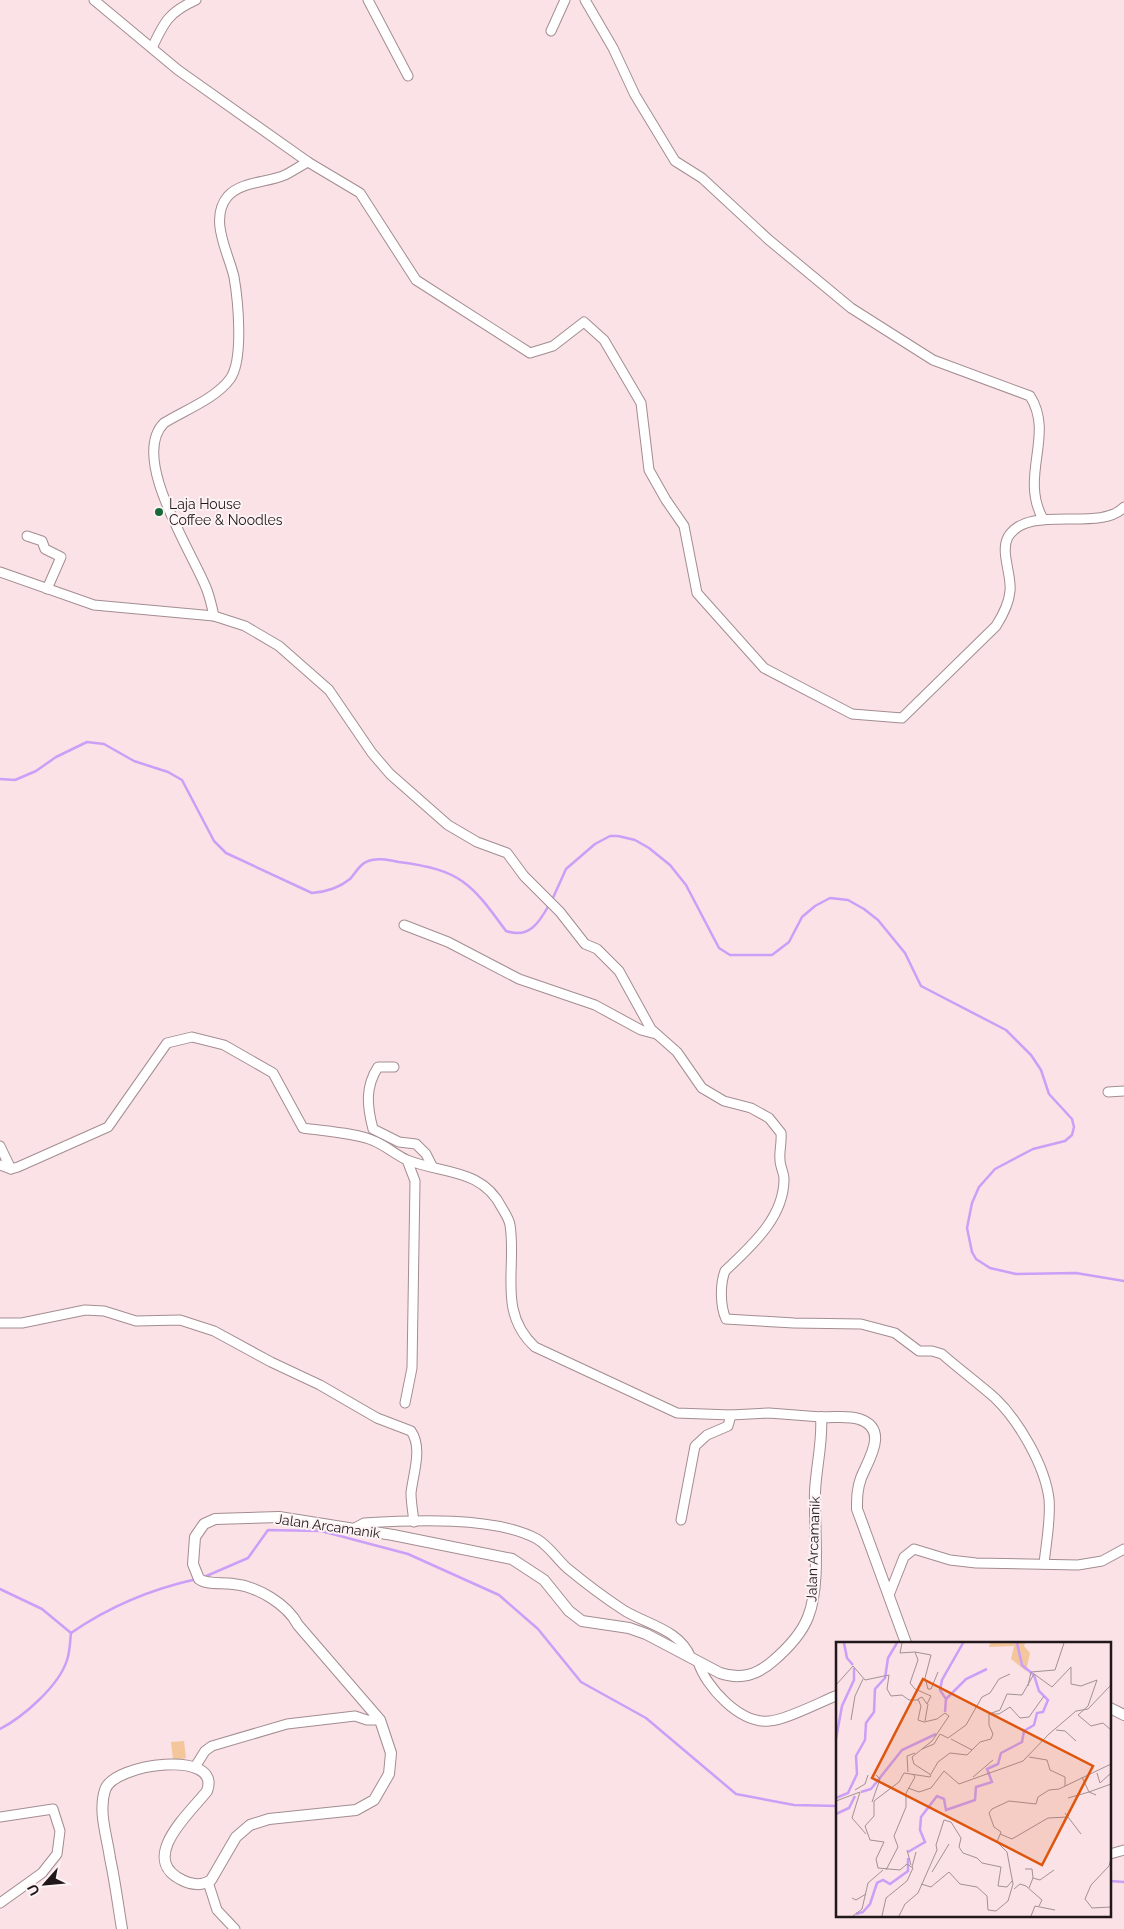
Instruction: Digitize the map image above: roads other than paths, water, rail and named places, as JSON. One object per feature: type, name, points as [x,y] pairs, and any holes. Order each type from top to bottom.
[{"type":"street","points":[[94,0],[178,70],[308,162],[360,194],[416,280],[530,353],[553,346],[584,322],[604,340],[641,403],[649,470],[684,526],[697,593],[764,668],[852,714],[902,718],[996,626],[1005,611],[1010,590],[1006,548],[1008,538],[1017,528],[1042,519],[1100,518],[1121,511],[1124,507]]},
{"type":"street","points":[[152,48],[170,15],[178,8],[196,0]]},
{"type":"street","points":[[368,0],[408,76]]},
{"type":"street","points":[[550,31],[566,0]]},
{"type":"street","points":[[585,0],[613,48],[636,95],[675,161],[702,178],[808,273],[868,318],[933,360],[1030,396],[1036,406],[1039,418],[1040,431],[1032,483],[1034,499],[1042,519]]},
{"type":"street","points":[[214,616],[207,588],[166,499],[153,458],[153,441],[159,428],[164,423],[220,388],[236,368],[236,298],[234,276],[222,238],[221,217],[227,197],[239,189],[283,176],[308,162]]},
{"type":"street","points":[[27,536],[42,541],[45,549],[61,557],[47,589]]},
{"type":"street","points":[[0,572],[94,605],[214,616],[260,633],[306,667],[328,690],[372,753],[390,774],[448,825],[477,842],[507,853],[524,876],[560,912],[585,944],[597,949],[623,975],[649,1025],[677,1052],[702,1088],[724,1102],[751,1108],[769,1118],[781,1133],[779,1159],[784,1178],[781,1198],[776,1212],[754,1243],[724,1270],[722,1293],[726,1319],[861,1324],[895,1333],[919,1351],[932,1351],[942,1354],[1002,1406],[1035,1457],[1045,1482],[1048,1498],[1049,1516],[1044,1564]]},
{"type":"street","points":[[404,925],[448,942],[519,979],[595,1005],[641,1030],[661,1036]]},
{"type":"street","points":[[0,1165],[10,1169],[30,1163],[108,1127],[167,1043],[192,1037],[224,1045],[273,1072],[303,1128],[373,1140],[407,1160],[457,1172],[483,1185],[498,1200],[510,1223],[511,1298],[517,1323],[526,1338],[535,1347],[677,1413],[731,1416],[769,1413],[848,1417],[860,1420],[871,1427],[876,1448],[859,1484],[857,1509],[905,1642]]},
{"type":"street","points":[[394,1068],[378,1067],[369,1086],[368,1108],[373,1129],[399,1142],[416,1144],[426,1154],[432,1166]]},
{"type":"street","points":[[1108,1092],[1124,1091]]},
{"type":"street","points":[[0,1146],[10,1169]]},
{"type":"street","points":[[405,1403],[412,1368],[415,1181],[407,1160]]},
{"type":"street","points":[[0,1322],[22,1323],[85,1310],[104,1311],[136,1321],[180,1320],[229,1338],[271,1362],[320,1385],[377,1418],[410,1431],[416,1440],[411,1495],[414,1522]]},
{"type":"street","points":[[681,1520],[695,1446],[707,1434],[728,1426],[731,1416]]},
{"type":"street","name":"Jalan Arcamanik","points":[[208,1882],[214,1876],[236,1838],[250,1825],[269,1819],[348,1812],[361,1808],[374,1800],[384,1786],[392,1764],[391,1753],[380,1720],[298,1625],[292,1615],[259,1592],[235,1584],[202,1581],[196,1574],[193,1564],[197,1533],[204,1524],[215,1519],[279,1517],[393,1536],[512,1559],[544,1580],[569,1611],[582,1621],[637,1630],[654,1637],[694,1660],[730,1676],[749,1676],[767,1666],[784,1652],[804,1626],[814,1593],[815,1491],[818,1448],[822,1430],[820,1417]]},
{"type":"street","points":[[351,1530],[364,1523],[414,1522],[476,1524],[506,1529],[538,1540],[582,1580],[623,1609],[680,1640],[713,1690],[738,1710],[757,1720],[774,1720],[836,1696]]},
{"type":"street","points":[[889,1595],[904,1557],[914,1549],[950,1560],[976,1563],[1044,1564],[1095,1563],[1109,1559],[1124,1549]]},
{"type":"street","points":[[1112,1709],[1124,1715]]},
{"type":"street","points":[[195,1767],[206,1751],[212,1746],[287,1724],[355,1716],[367,1720],[380,1720]]},
{"type":"street","points":[[122,1929],[103,1819],[105,1789],[110,1780],[121,1774],[178,1764],[195,1767],[207,1776],[209,1786],[204,1796],[172,1833],[166,1843],[166,1856],[171,1871],[182,1880],[198,1884],[208,1882],[217,1910],[235,1929]]},
{"type":"street","points":[[0,1817],[53,1809],[57,1818],[60,1842],[57,1854],[42,1873],[0,1904]]},
{"type":"waterway","points":[[0,779],[15,780],[36,771],[56,757],[87,742],[104,744],[134,761],[168,772],[182,780],[214,841],[226,853],[312,893],[327,891],[337,887],[350,879],[364,863],[370,860],[382,859],[437,869],[463,881],[483,901],[506,931],[521,933],[532,928],[549,905]]},
{"type":"waterway","points":[[552,900],[566,869],[595,844],[610,836],[618,836],[635,840],[649,848],[670,865],[686,885],[719,948],[730,955],[772,955],[789,942],[802,917],[815,906],[830,898],[848,900],[864,909],[878,920],[905,953],[921,986],[1006,1030],[1031,1055],[1041,1070],[1049,1094],[1072,1119],[1074,1127],[1072,1135],[1065,1141],[1033,1149],[995,1169],[979,1187],[972,1203],[967,1228],[972,1252],[976,1259],[990,1268],[1016,1274],[1076,1273],[1124,1281]]},
{"type":"waterway","points":[[204,1577],[248,1558],[268,1530],[321,1531],[408,1554],[499,1595],[538,1629],[581,1682],[646,1718],[736,1794],[794,1805],[836,1806]]},
{"type":"waterway","points":[[0,1729],[29,1709],[56,1680],[63,1670],[68,1657],[71,1633],[116,1607],[147,1593],[197,1579]]},
{"type":"waterway","points":[[0,1589],[42,1609],[71,1633]]},
{"type":"waterway","points":[[1112,1881],[1124,1882]]},
{"type":"place","name":"Laja House Coffee & Noodles","points":[[159,512]]}]
